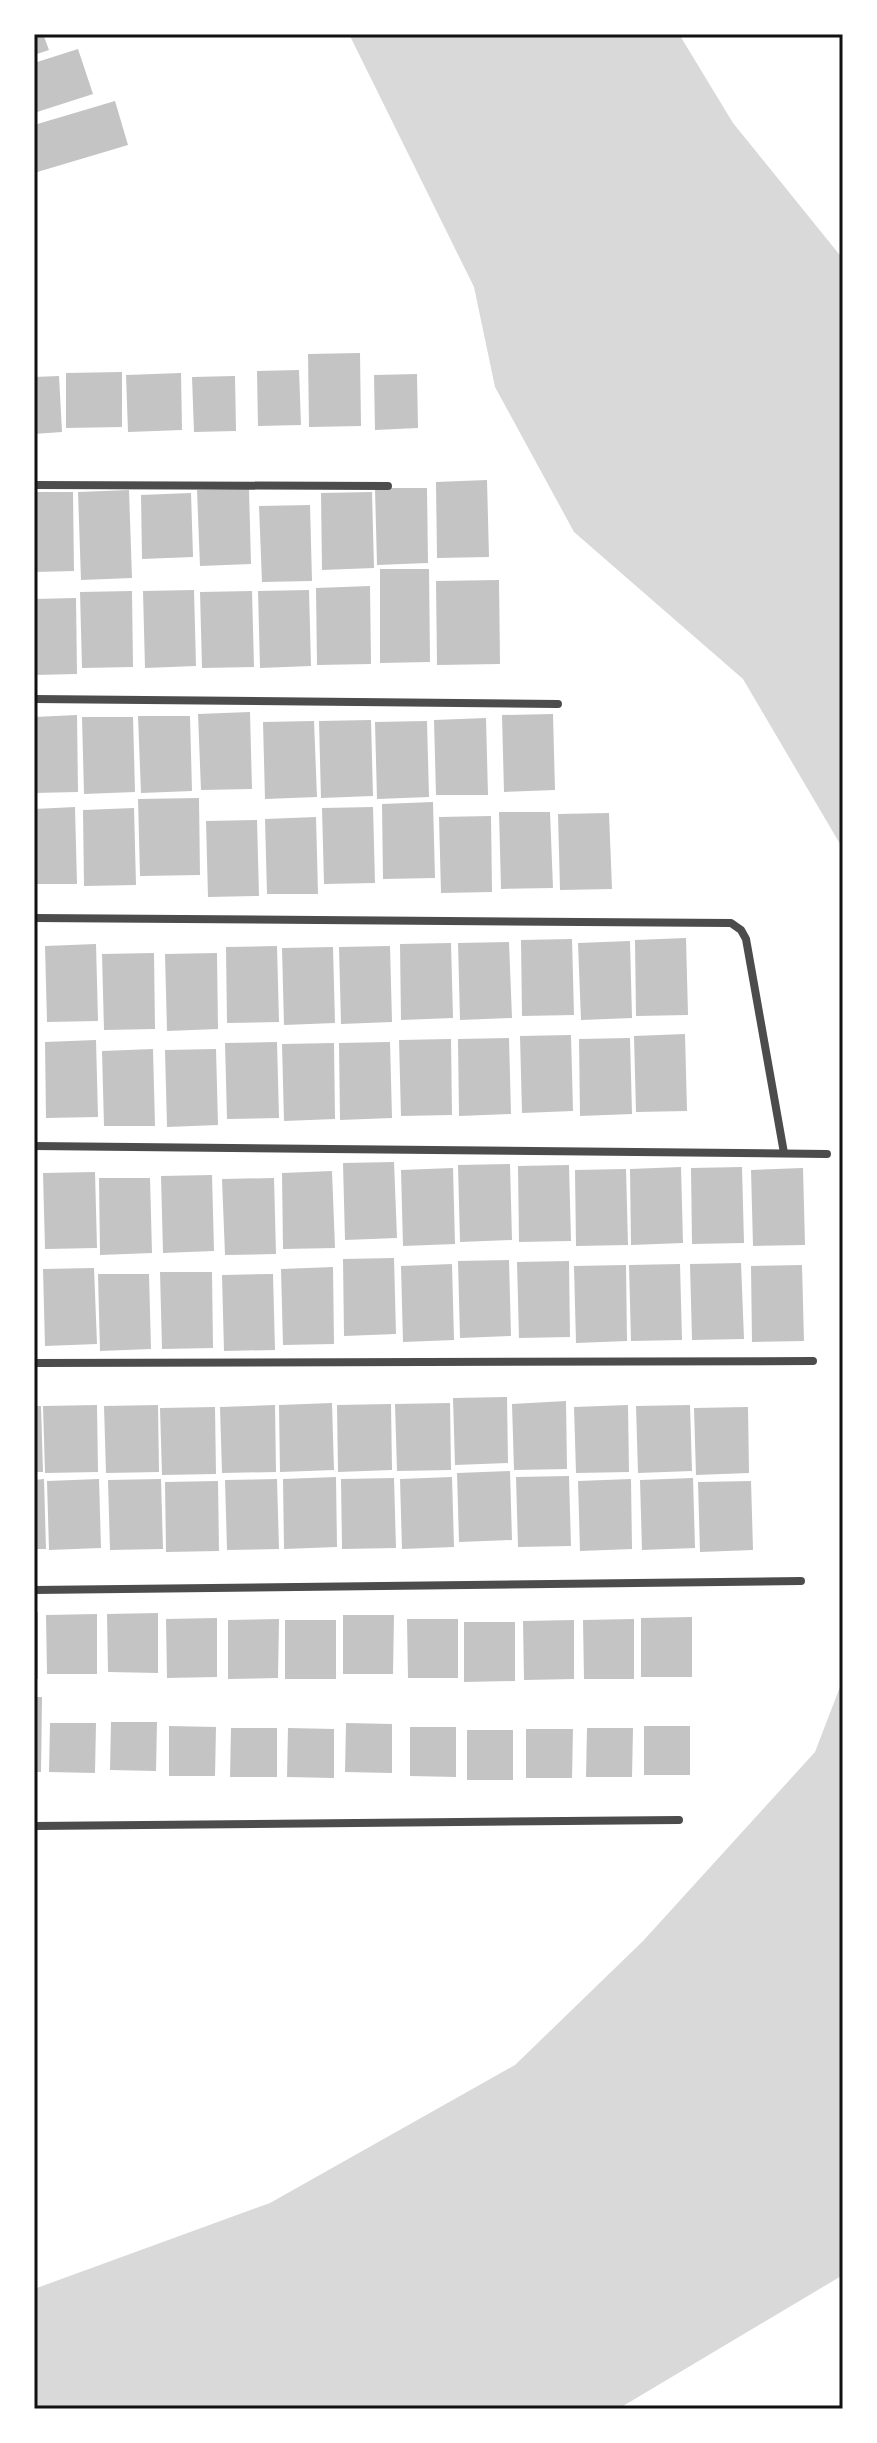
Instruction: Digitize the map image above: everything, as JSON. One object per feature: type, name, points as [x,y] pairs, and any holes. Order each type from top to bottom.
[{"type":"street","points":[[34,485],[388,486]]},
{"type":"street","points":[[34,699],[558,704]]},
{"type":"street","points":[[34,918],[731,923],[741,930],[746,939],[784,1153]]},
{"type":"street","points":[[34,1146],[827,1154]]},
{"type":"street","points":[[34,1363],[813,1361]]},
{"type":"street","points":[[34,1590],[801,1581]]},
{"type":"street","points":[[34,1826],[679,1820]]},
{"type":"shaded area","points":[[349,34],[679,34],[733,123],[843,259],[843,849],[743,679],[574,532],[495,387],[474,287]]},
{"type":"shaded area","points":[[843,1679],[843,2275],[618,2409],[34,2409],[34,2289],[270,2203],[515,2065],[643,1941],[815,1752]]},
{"type":"building","points":[[34,34],[43,34],[49,50],[34,55]]},
{"type":"building","points":[[78,49],[93,94],[34,113],[34,63]]},
{"type":"building","points":[[115,101],[128,145],[34,173],[34,125]]},
{"type":"building","points":[[360,353],[361,426],[309,427],[308,354]]},
{"type":"building","points":[[299,370],[301,425],[258,426],[257,371]]},
{"type":"building","points":[[122,372],[122,427],[66,428],[66,373]]},
{"type":"building","points":[[181,373],[182,430],[128,432],[126,375]]},
{"type":"building","points":[[417,374],[418,428],[375,430],[374,375]]},
{"type":"building","points":[[59,376],[62,432],[34,434],[34,377]]},
{"type":"building","points":[[235,376],[236,431],[194,432],[192,377]]},
{"type":"building","points":[[487,480],[489,557],[437,558],[436,482]]},
{"type":"building","points":[[375,488],[427,488],[428,563],[377,565]]},
{"type":"building","points":[[249,489],[251,564],[200,566],[197,490]]},
{"type":"building","points":[[129,490],[132,578],[81,580],[78,492]]},
{"type":"building","points":[[34,492],[73,492],[74,571],[34,572]]},
{"type":"building","points":[[372,492],[374,568],[322,570],[321,493]]},
{"type":"building","points":[[191,493],[193,557],[142,559],[141,495]]},
{"type":"building","points":[[310,505],[312,581],[262,582],[259,506]]},
{"type":"building","points":[[380,569],[429,569],[430,662],[380,663]]},
{"type":"building","points":[[499,580],[500,664],[437,665],[436,581]]},
{"type":"building","points":[[370,586],[371,664],[317,665],[316,588]]},
{"type":"building","points":[[194,590],[196,666],[145,668],[143,591]]},
{"type":"building","points":[[309,590],[311,666],[260,668],[258,591]]},
{"type":"building","points":[[132,591],[133,667],[82,668],[80,592]]},
{"type":"building","points":[[252,591],[254,667],[202,668],[200,592]]},
{"type":"building","points":[[76,598],[77,674],[34,675],[34,599]]},
{"type":"building","points":[[250,712],[252,789],[201,790],[198,714]]},
{"type":"building","points":[[553,714],[555,790],[504,792],[502,715]]},
{"type":"building","points":[[77,715],[78,792],[34,793],[34,717]]},
{"type":"building","points":[[138,716],[190,716],[192,791],[141,793]]},
{"type":"building","points":[[82,717],[133,717],[135,792],[84,794]]},
{"type":"building","points":[[486,718],[488,795],[436,795],[434,720]]},
{"type":"building","points":[[371,720],[373,796],[321,798],[319,721]]},
{"type":"building","points":[[314,721],[317,797],[265,799],[263,722]]},
{"type":"building","points":[[427,721],[429,797],[377,799],[375,722]]},
{"type":"building","points":[[199,798],[200,875],[140,876],[138,799]]},
{"type":"building","points":[[433,802],[435,878],[383,879],[382,804]]},
{"type":"building","points":[[75,807],[77,884],[34,884],[34,809]]},
{"type":"building","points":[[373,807],[375,883],[324,884],[322,808]]},
{"type":"building","points":[[134,808],[136,885],[84,886],[83,810]]},
{"type":"building","points":[[499,812],[550,812],[553,888],[501,889]]},
{"type":"building","points":[[609,813],[612,889],[560,890],[558,814]]},
{"type":"building","points":[[491,816],[492,892],[441,893],[439,817]]},
{"type":"building","points":[[316,817],[318,894],[267,894],[265,819]]},
{"type":"building","points":[[257,820],[259,896],[208,897],[206,821]]},
{"type":"building","points":[[686,938],[688,1015],[636,1016],[635,940]]},
{"type":"building","points":[[572,939],[574,1015],[522,1016],[521,940]]},
{"type":"building","points":[[630,941],[632,1018],[581,1020],[578,943]]},
{"type":"building","points":[[509,942],[512,1018],[460,1020],[458,943]]},
{"type":"building","points":[[451,943],[453,1018],[401,1020],[400,944]]},
{"type":"building","points":[[96,944],[98,1021],[47,1022],[45,946]]},
{"type":"building","points":[[277,946],[279,1022],[227,1023],[226,947]]},
{"type":"building","points":[[390,946],[392,1022],[341,1024],[339,947]]},
{"type":"building","points":[[333,947],[335,1023],[284,1025],[282,948]]},
{"type":"building","points":[[154,953],[155,1029],[104,1030],[102,954]]},
{"type":"building","points":[[217,953],[218,1029],[167,1031],[165,954]]},
{"type":"building","points":[[34,1000],[37,1000],[37,1026],[34,1026]]},
{"type":"building","points":[[685,1034],[687,1111],[636,1112],[634,1036]]},
{"type":"building","points":[[571,1035],[573,1111],[522,1113],[520,1036]]},
{"type":"building","points":[[509,1038],[511,1114],[459,1116],[458,1039]]},
{"type":"building","points":[[630,1038],[632,1114],[580,1116],[579,1039]]},
{"type":"building","points":[[451,1039],[452,1115],[401,1116],[399,1040]]},
{"type":"building","points":[[96,1040],[98,1117],[46,1118],[45,1042]]},
{"type":"building","points":[[277,1042],[279,1118],[227,1119],[225,1043]]},
{"type":"building","points":[[390,1042],[392,1118],[340,1120],[339,1043]]},
{"type":"building","points":[[334,1043],[335,1119],[284,1121],[282,1044]]},
{"type":"building","points":[[153,1049],[155,1126],[104,1126],[102,1051]]},
{"type":"building","points":[[216,1049],[218,1125],[167,1127],[165,1050]]},
{"type":"building","points":[[394,1162],[397,1238],[345,1240],[343,1163]]},
{"type":"building","points":[[510,1164],[512,1240],[460,1242],[458,1165]]},
{"type":"building","points":[[569,1165],[571,1241],[519,1242],[518,1166]]},
{"type":"building","points":[[681,1167],[683,1243],[631,1245],[630,1169]]},
{"type":"building","points":[[742,1167],[744,1243],[692,1244],[691,1168]]},
{"type":"building","points":[[453,1168],[455,1244],[403,1246],[401,1170]]},
{"type":"building","points":[[803,1168],[805,1245],[753,1246],[751,1170]]},
{"type":"building","points":[[626,1169],[628,1245],[576,1246],[575,1170]]},
{"type":"building","points":[[332,1171],[335,1248],[283,1249],[282,1173]]},
{"type":"building","points":[[95,1172],[97,1248],[45,1249],[43,1173]]},
{"type":"building","points":[[212,1175],[214,1251],[163,1253],[161,1176]]},
{"type":"building","points":[[99,1178],[150,1178],[152,1253],[100,1255]]},
{"type":"building","points":[[274,1178],[276,1254],[225,1255],[222,1179]]},
{"type":"building","points":[[394,1258],[396,1334],[344,1336],[343,1259]]},
{"type":"building","points":[[509,1260],[511,1336],[460,1338],[458,1261]]},
{"type":"building","points":[[569,1261],[570,1337],[519,1338],[517,1262]]},
{"type":"building","points":[[741,1263],[744,1339],[692,1340],[690,1264]]},
{"type":"building","points":[[452,1264],[454,1340],[403,1342],[401,1266]]},
{"type":"building","points":[[680,1264],[682,1340],[631,1341],[629,1265]]},
{"type":"building","points":[[626,1265],[627,1341],[576,1343],[574,1266]]},
{"type":"building","points":[[802,1265],[804,1341],[752,1342],[751,1266]]},
{"type":"building","points":[[333,1267],[334,1344],[283,1345],[281,1269]]},
{"type":"building","points":[[94,1268],[97,1344],[45,1346],[43,1269]]},
{"type":"building","points":[[160,1272],[212,1272],[213,1348],[162,1349]]},
{"type":"building","points":[[98,1274],[149,1274],[151,1349],[100,1351]]},
{"type":"building","points":[[273,1274],[275,1350],[224,1351],[222,1275]]},
{"type":"building","points":[[507,1397],[508,1463],[455,1465],[453,1398]]},
{"type":"building","points":[[566,1401],[567,1469],[514,1470],[512,1404]]},
{"type":"building","points":[[332,1403],[334,1470],[280,1472],[279,1405]]},
{"type":"building","points":[[450,1403],[451,1470],[397,1471],[395,1404]]},
{"type":"building","points":[[391,1404],[392,1470],[338,1472],[337,1405]]},
{"type":"building","points":[[97,1405],[98,1472],[45,1473],[43,1406]]},
{"type":"building","points":[[158,1405],[159,1472],[106,1473],[104,1406]]},
{"type":"building","points":[[275,1405],[276,1472],[222,1473],[220,1407]]},
{"type":"building","points":[[628,1405],[629,1472],[576,1473],[574,1407]]},
{"type":"building","points":[[690,1405],[692,1471],[638,1473],[636,1406]]},
{"type":"building","points":[[34,1406],[41,1406],[43,1472],[34,1472]]},
{"type":"building","points":[[215,1407],[216,1474],[162,1475],[160,1408]]},
{"type":"building","points":[[748,1407],[749,1473],[696,1475],[694,1408]]},
{"type":"building","points":[[510,1471],[512,1540],[459,1542],[457,1473]]},
{"type":"building","points":[[569,1476],[571,1546],[518,1547],[516,1477]]},
{"type":"building","points":[[336,1477],[337,1547],[284,1549],[283,1479]]},
{"type":"building","points":[[452,1477],[454,1547],[402,1549],[400,1479]]},
{"type":"building","points":[[394,1478],[396,1548],[342,1549],[341,1479]]},
{"type":"building","points":[[693,1478],[695,1548],[642,1550],[640,1480]]},
{"type":"building","points":[[44,1479],[46,1549],[34,1549],[34,1480]]},
{"type":"building","points":[[99,1479],[101,1548],[49,1550],[47,1481]]},
{"type":"building","points":[[161,1479],[163,1549],[110,1550],[108,1480]]},
{"type":"building","points":[[277,1479],[279,1549],[227,1550],[225,1480]]},
{"type":"building","points":[[631,1479],[632,1549],[580,1551],[578,1481]]},
{"type":"building","points":[[218,1481],[219,1551],[166,1552],[165,1482]]},
{"type":"building","points":[[751,1481],[753,1550],[700,1552],[698,1482]]},
{"type":"building","points":[[34,1612],[38,1612],[38,1679],[34,1679]]},
{"type":"building","points":[[158,1613],[158,1673],[108,1672],[107,1614]]},
{"type":"building","points":[[97,1614],[97,1674],[47,1674],[46,1615]]},
{"type":"building","points":[[343,1615],[394,1615],[393,1674],[343,1674]]},
{"type":"building","points":[[692,1617],[692,1677],[641,1677],[641,1618]]},
{"type":"building","points":[[217,1618],[217,1677],[167,1678],[166,1619]]},
{"type":"building","points":[[279,1619],[278,1678],[228,1679],[228,1620]]},
{"type":"building","points":[[407,1619],[458,1619],[458,1678],[408,1678]]},
{"type":"building","points":[[634,1619],[634,1679],[584,1679],[583,1620]]},
{"type":"building","points":[[285,1620],[336,1620],[336,1679],[285,1679]]},
{"type":"building","points":[[574,1620],[574,1679],[524,1680],[523,1621]]},
{"type":"building","points":[[464,1622],[515,1622],[515,1681],[464,1682]]},
{"type":"building","points":[[34,1697],[42,1697],[41,1772],[34,1772]]},
{"type":"building","points":[[111,1722],[157,1722],[156,1771],[110,1770]]},
{"type":"building","points":[[50,1723],[96,1723],[95,1773],[49,1772]]},
{"type":"building","points":[[346,1723],[392,1724],[392,1773],[345,1772]]},
{"type":"building","points":[[169,1726],[216,1727],[215,1776],[169,1776]]},
{"type":"building","points":[[644,1726],[690,1726],[690,1775],[644,1775]]},
{"type":"building","points":[[410,1727],[456,1727],[456,1777],[410,1776]]},
{"type":"building","points":[[231,1728],[277,1728],[277,1777],[230,1777]]},
{"type":"building","points":[[288,1728],[334,1729],[334,1778],[287,1777]]},
{"type":"building","points":[[587,1728],[633,1728],[632,1777],[586,1777]]},
{"type":"building","points":[[526,1729],[573,1729],[572,1778],[526,1778]]},
{"type":"building","points":[[467,1730],[513,1730],[513,1780],[467,1780]]}]
